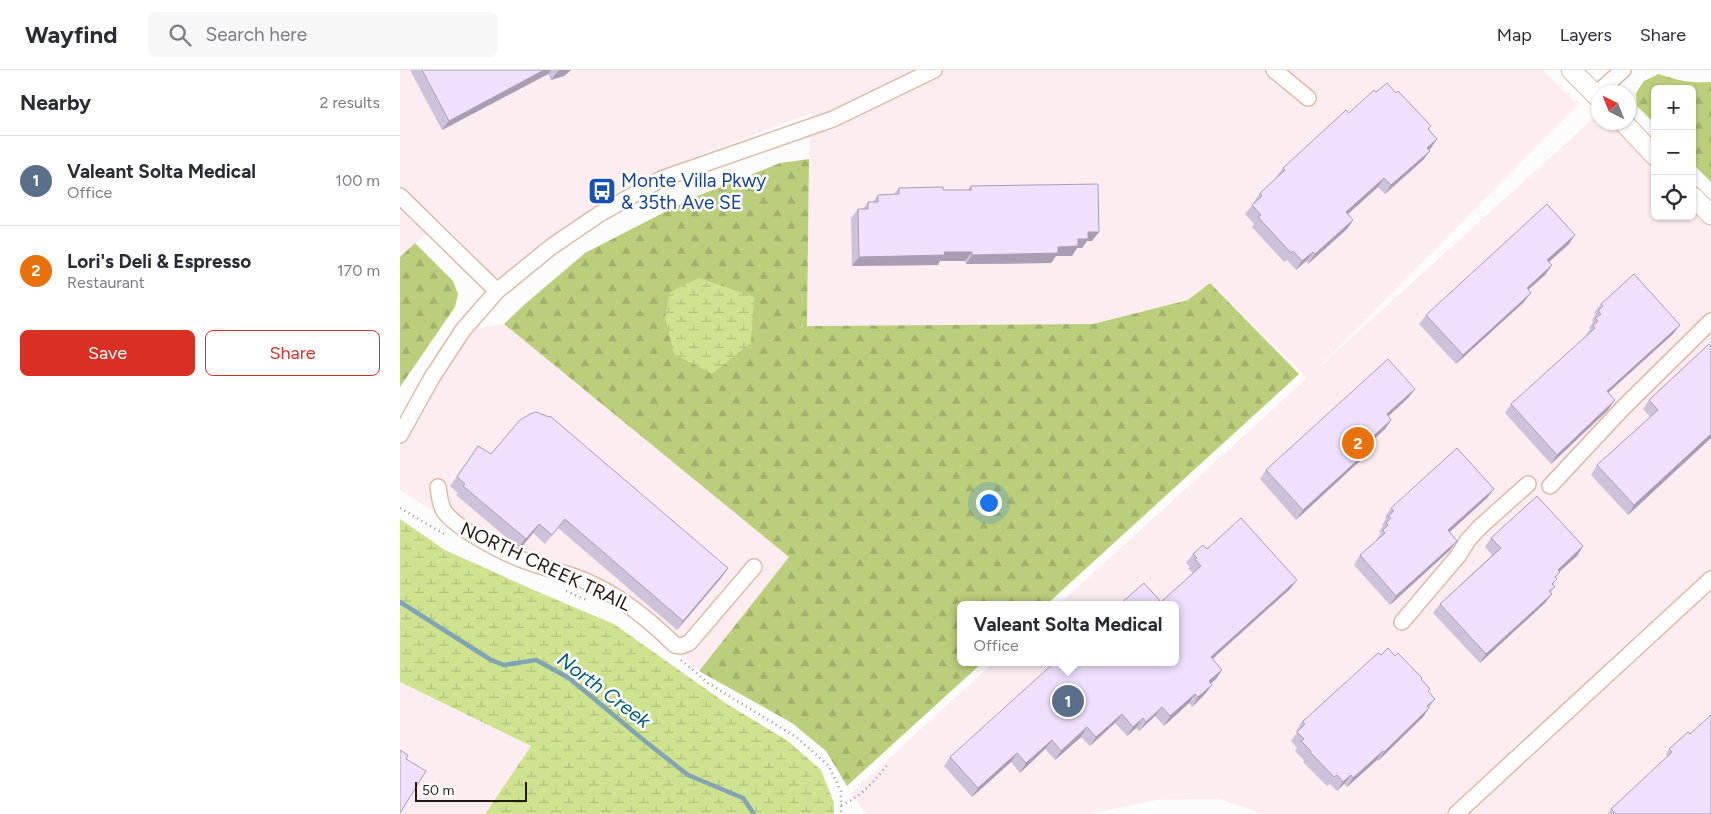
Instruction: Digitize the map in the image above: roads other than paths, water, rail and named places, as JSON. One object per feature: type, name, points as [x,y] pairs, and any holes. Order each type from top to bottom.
[{"type":"main road","points":[[1571,70],[1591,90]]},
{"type":"main road","points":[[1631,130],[1651,152]]},
{"type":"main road","points":[[1696,200],[1711,215]]},
{"type":"street","points":[[400,435],[431,379],[463,330],[497,291],[551,247],[598,215],[661,179],[833,119],[934,70]]},
{"type":"street","points":[[1274,70],[1308,98]]},
{"type":"street","points":[[1608,85],[1623,70]]},
{"type":"street","points":[[400,196],[497,291]]},
{"type":"street","points":[[1550,486],[1622,410],[1711,321]]},
{"type":"street","points":[[1402,622],[1458,556],[1468,540],[1528,484]]},
{"type":"street","points":[[438,487],[443,509],[465,531],[521,560],[570,574],[592,584],[625,602],[675,644],[681,646],[689,643],[754,567]]},
{"type":"street","points":[[1456,814],[1711,579]]},
{"type":"waterway","name":"North Creek","points":[[400,602],[491,660],[504,665],[536,660],[569,678],[688,775],[743,798],[754,814]]},
{"type":"place","name":"Monte Villa Pkwy & 35th Ave SE","points":[[602,191]]},
{"type":"place","name":"Lori's Deli & Espresso","points":[[1358,443]]},
{"type":"place","name":"Valeant Solta Medical","points":[[1068,701]]}]
